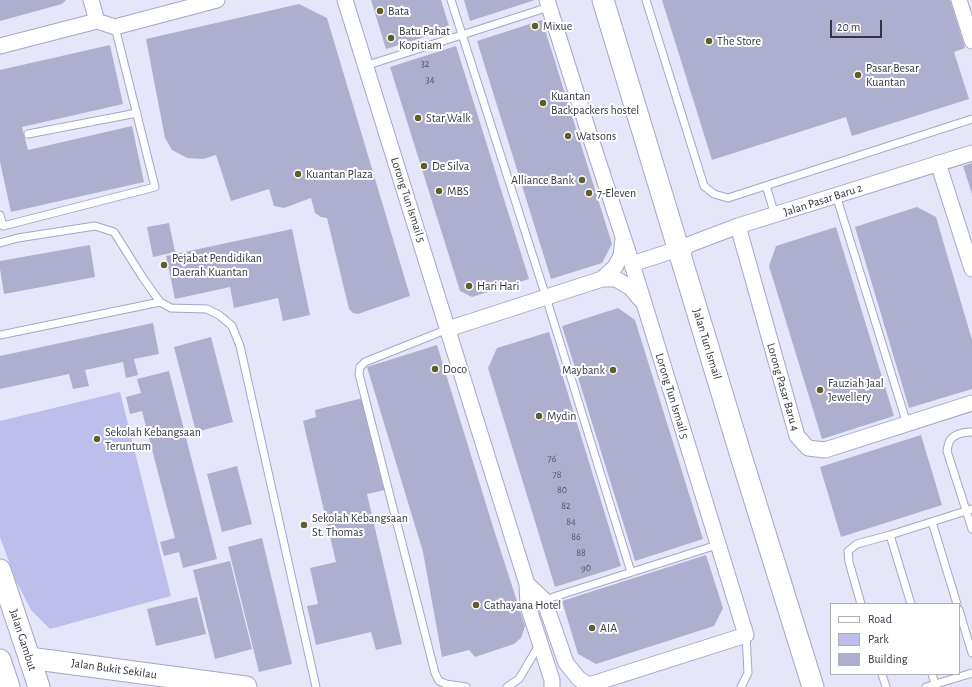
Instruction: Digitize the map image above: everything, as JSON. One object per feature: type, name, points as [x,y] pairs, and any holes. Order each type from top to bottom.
[{"type":"main road","name":"Jalan Tun Ismail","points":[[603,0],[741,456],[810,677]]},
{"type":"main road","name":"Jalan Gambut","points":[[0,570],[39,687]]},
{"type":"main road","name":"Jalan Bukit Sekilau","points":[[29,658],[246,687]]},
{"type":"main road","points":[[810,677],[825,687]]},
{"type":"street","points":[[91,0],[97,21]]},
{"type":"street","points":[[0,46],[97,21],[115,27],[215,0]]},
{"type":"street","name":"Lorong Tun Ismail 5","points":[[345,0],[528,584],[528,606],[552,680],[552,687]]},
{"type":"street","points":[[959,0],[972,42]]},
{"type":"street","name":"Lorong Tun Ismail 5","points":[[528,584],[544,600],[566,663],[579,679],[589,686],[746,635],[642,301],[632,264],[548,3]]},
{"type":"street","name":"Jalan Pasar Baru 2","points":[[680,253],[688,245],[738,226],[972,153]]},
{"type":"street","points":[[938,163],[972,269]]},
{"type":"street","name":"Lorong Pasar Baru 4","points":[[738,226],[797,436],[808,448],[825,450],[972,403]]},
{"type":"street","points":[[602,279],[615,267],[621,256],[623,237]]},
{"type":"street","points":[[632,264],[680,253]]},
{"type":"street","points":[[448,329],[602,279],[616,279],[631,288],[642,301]]},
{"type":"lane","points":[[452,0],[631,572]]},
{"type":"lane","points":[[646,0],[704,186],[714,194],[728,198],[972,119]]},
{"type":"lane","points":[[365,66],[462,34],[548,3]]},
{"type":"lane","points":[[0,215],[3,226],[156,187],[115,27]]},
{"type":"lane","points":[[28,134],[137,113]]},
{"type":"lane","points":[[766,186],[775,215]]},
{"type":"lane","points":[[836,195],[907,424]]},
{"type":"lane","points":[[0,243],[18,238],[94,226],[114,232],[160,302],[171,308],[207,309],[219,315],[232,326],[240,346],[316,687]]},
{"type":"lane","points":[[0,335],[160,302]]},
{"type":"lane","points":[[448,329],[365,362],[360,367],[359,374],[435,674],[440,681],[446,684],[466,687]]},
{"type":"lane","points":[[972,432],[966,432],[953,436],[948,443],[947,451],[969,510],[972,528]]},
{"type":"lane","points":[[861,603],[849,562],[848,551],[857,544],[969,510]]},
{"type":"lane","points":[[932,522],[957,603]]},
{"type":"lane","points":[[890,535],[911,603]]},
{"type":"lane","points":[[544,600],[717,545]]},
{"type":"lane","points":[[960,613],[972,653]]},
{"type":"lane","points":[[741,687],[748,673],[746,635]]},
{"type":"lane","points":[[507,687],[519,679],[540,644]]},
{"type":"lane","points":[[926,687],[936,686],[972,673]]},
{"type":"lane","points":[[882,675],[886,687]]},
{"type":"lane","points":[[932,675],[936,686]]},
{"type":"green space","points":[[120,392],[171,596],[50,629],[31,610],[16,581],[0,537],[0,421]]},
{"type":"building","points":[[0,0],[66,0],[62,4],[0,21]]},
{"type":"building","points":[[371,0],[441,0],[450,29],[386,49]]},
{"type":"building","points":[[464,0],[535,0],[470,21]]},
{"type":"building","name":"Pasar Besar Kuantan","points":[[662,0],[950,0],[965,48],[954,52],[969,99],[852,136],[846,117],[712,160]]},
{"type":"building","name":"Kuantan Plaza","points":[[299,4],[327,18],[410,296],[358,314],[353,313],[349,309],[327,218],[321,217],[315,213],[311,198],[284,208],[274,206],[269,189],[231,201],[216,155],[203,159],[187,158],[172,150],[165,138],[146,39]]},
{"type":"building","points":[[542,20],[612,244],[602,263],[551,279],[477,41]]},
{"type":"building","points":[[110,45],[123,104],[22,127],[28,150],[132,126],[144,182],[11,212],[0,162],[0,70]]},
{"type":"building","points":[[456,46],[529,279],[472,297],[460,291],[390,67]]},
{"type":"building","points":[[972,163],[972,194],[963,166]]},
{"type":"building","points":[[917,207],[936,217],[972,340],[972,389],[909,408],[855,227]]},
{"type":"building","points":[[169,223],[175,252],[153,257],[147,227]]},
{"type":"building","points":[[836,227],[894,416],[822,439],[769,266],[776,246]]},
{"type":"building","points":[[292,229],[310,315],[283,321],[278,298],[234,308],[230,287],[175,299],[166,256]]},
{"type":"building","points":[[90,245],[95,277],[4,294],[0,261]]},
{"type":"building","points":[[618,308],[635,320],[703,539],[635,561],[562,326]]},
{"type":"building","points":[[153,323],[159,354],[134,359],[138,375],[126,378],[123,362],[85,370],[89,386],[73,389],[69,374],[0,389],[0,356]]},
{"type":"building","points":[[549,332],[621,566],[555,587],[488,368],[497,348]]},
{"type":"building","points":[[211,337],[233,422],[196,432],[174,347]]},
{"type":"building","points":[[437,345],[525,626],[521,638],[514,644],[475,657],[469,650],[442,657],[423,552],[367,367]]},
{"type":"building","points":[[169,371],[217,559],[183,568],[179,552],[164,556],[160,542],[175,538],[142,411],[130,414],[126,397],[141,393],[137,379]]},
{"type":"building","points":[[363,398],[385,490],[367,494],[402,644],[376,650],[371,632],[316,645],[307,606],[318,604],[310,568],[336,562],[303,421],[316,417],[315,410]]},
{"type":"building","points":[[921,435],[942,505],[841,537],[820,467]]},
{"type":"building","points":[[237,466],[252,524],[222,532],[207,474]]},
{"type":"building","points":[[262,538],[292,664],[259,672],[228,547]]},
{"type":"building","points":[[706,555],[723,608],[714,626],[596,664],[578,654],[562,601]]},
{"type":"building","points":[[230,561],[252,649],[215,659],[193,570]]},
{"type":"building","points":[[197,597],[206,634],[156,646],[147,609]]},
{"type":"place","name":"Bata","points":[[380,11]]},
{"type":"place","name":"Mixue","points":[[535,26]]},
{"type":"place","name":"Batu Pahat Kopitiam","points":[[391,38]]},
{"type":"place","name":"The Store","points":[[709,41]]},
{"type":"place","name":"Pasar Besar Kuantan","points":[[858,75]]},
{"type":"place","name":"Kuantan Backpackers hostel","points":[[543,103]]},
{"type":"place","name":"Star Walk","points":[[418,118]]},
{"type":"place","name":"Watsons","points":[[568,136]]},
{"type":"place","name":"De Silva","points":[[424,166]]},
{"type":"place","name":"Kuantan Plaza","points":[[298,174]]},
{"type":"place","name":"Alliance Bank","points":[[582,180]]},
{"type":"place","name":"MBS","points":[[439,191]]},
{"type":"place","name":"7-Eleven","points":[[589,193]]},
{"type":"place","name":"Pejabat Pendidikan Daerah Kuantan","points":[[164,265]]},
{"type":"place","name":"Hari Hari","points":[[469,286]]},
{"type":"place","name":"Doco","points":[[435,369]]},
{"type":"place","name":"Maybank","points":[[613,370]]},
{"type":"place","name":"Fauziah Jaal Jewellery","points":[[820,390]]},
{"type":"place","name":"Mydin","points":[[539,416]]},
{"type":"place","name":"Sekolah Kebangsaan Teruntum","points":[[97,439]]},
{"type":"place","name":"Sekolah Kebangsaan St. Thomas","points":[[304,525]]},
{"type":"place","name":"Cathayana Hotel","points":[[476,605]]},
{"type":"place","name":"AIA","points":[[592,628]]}]
